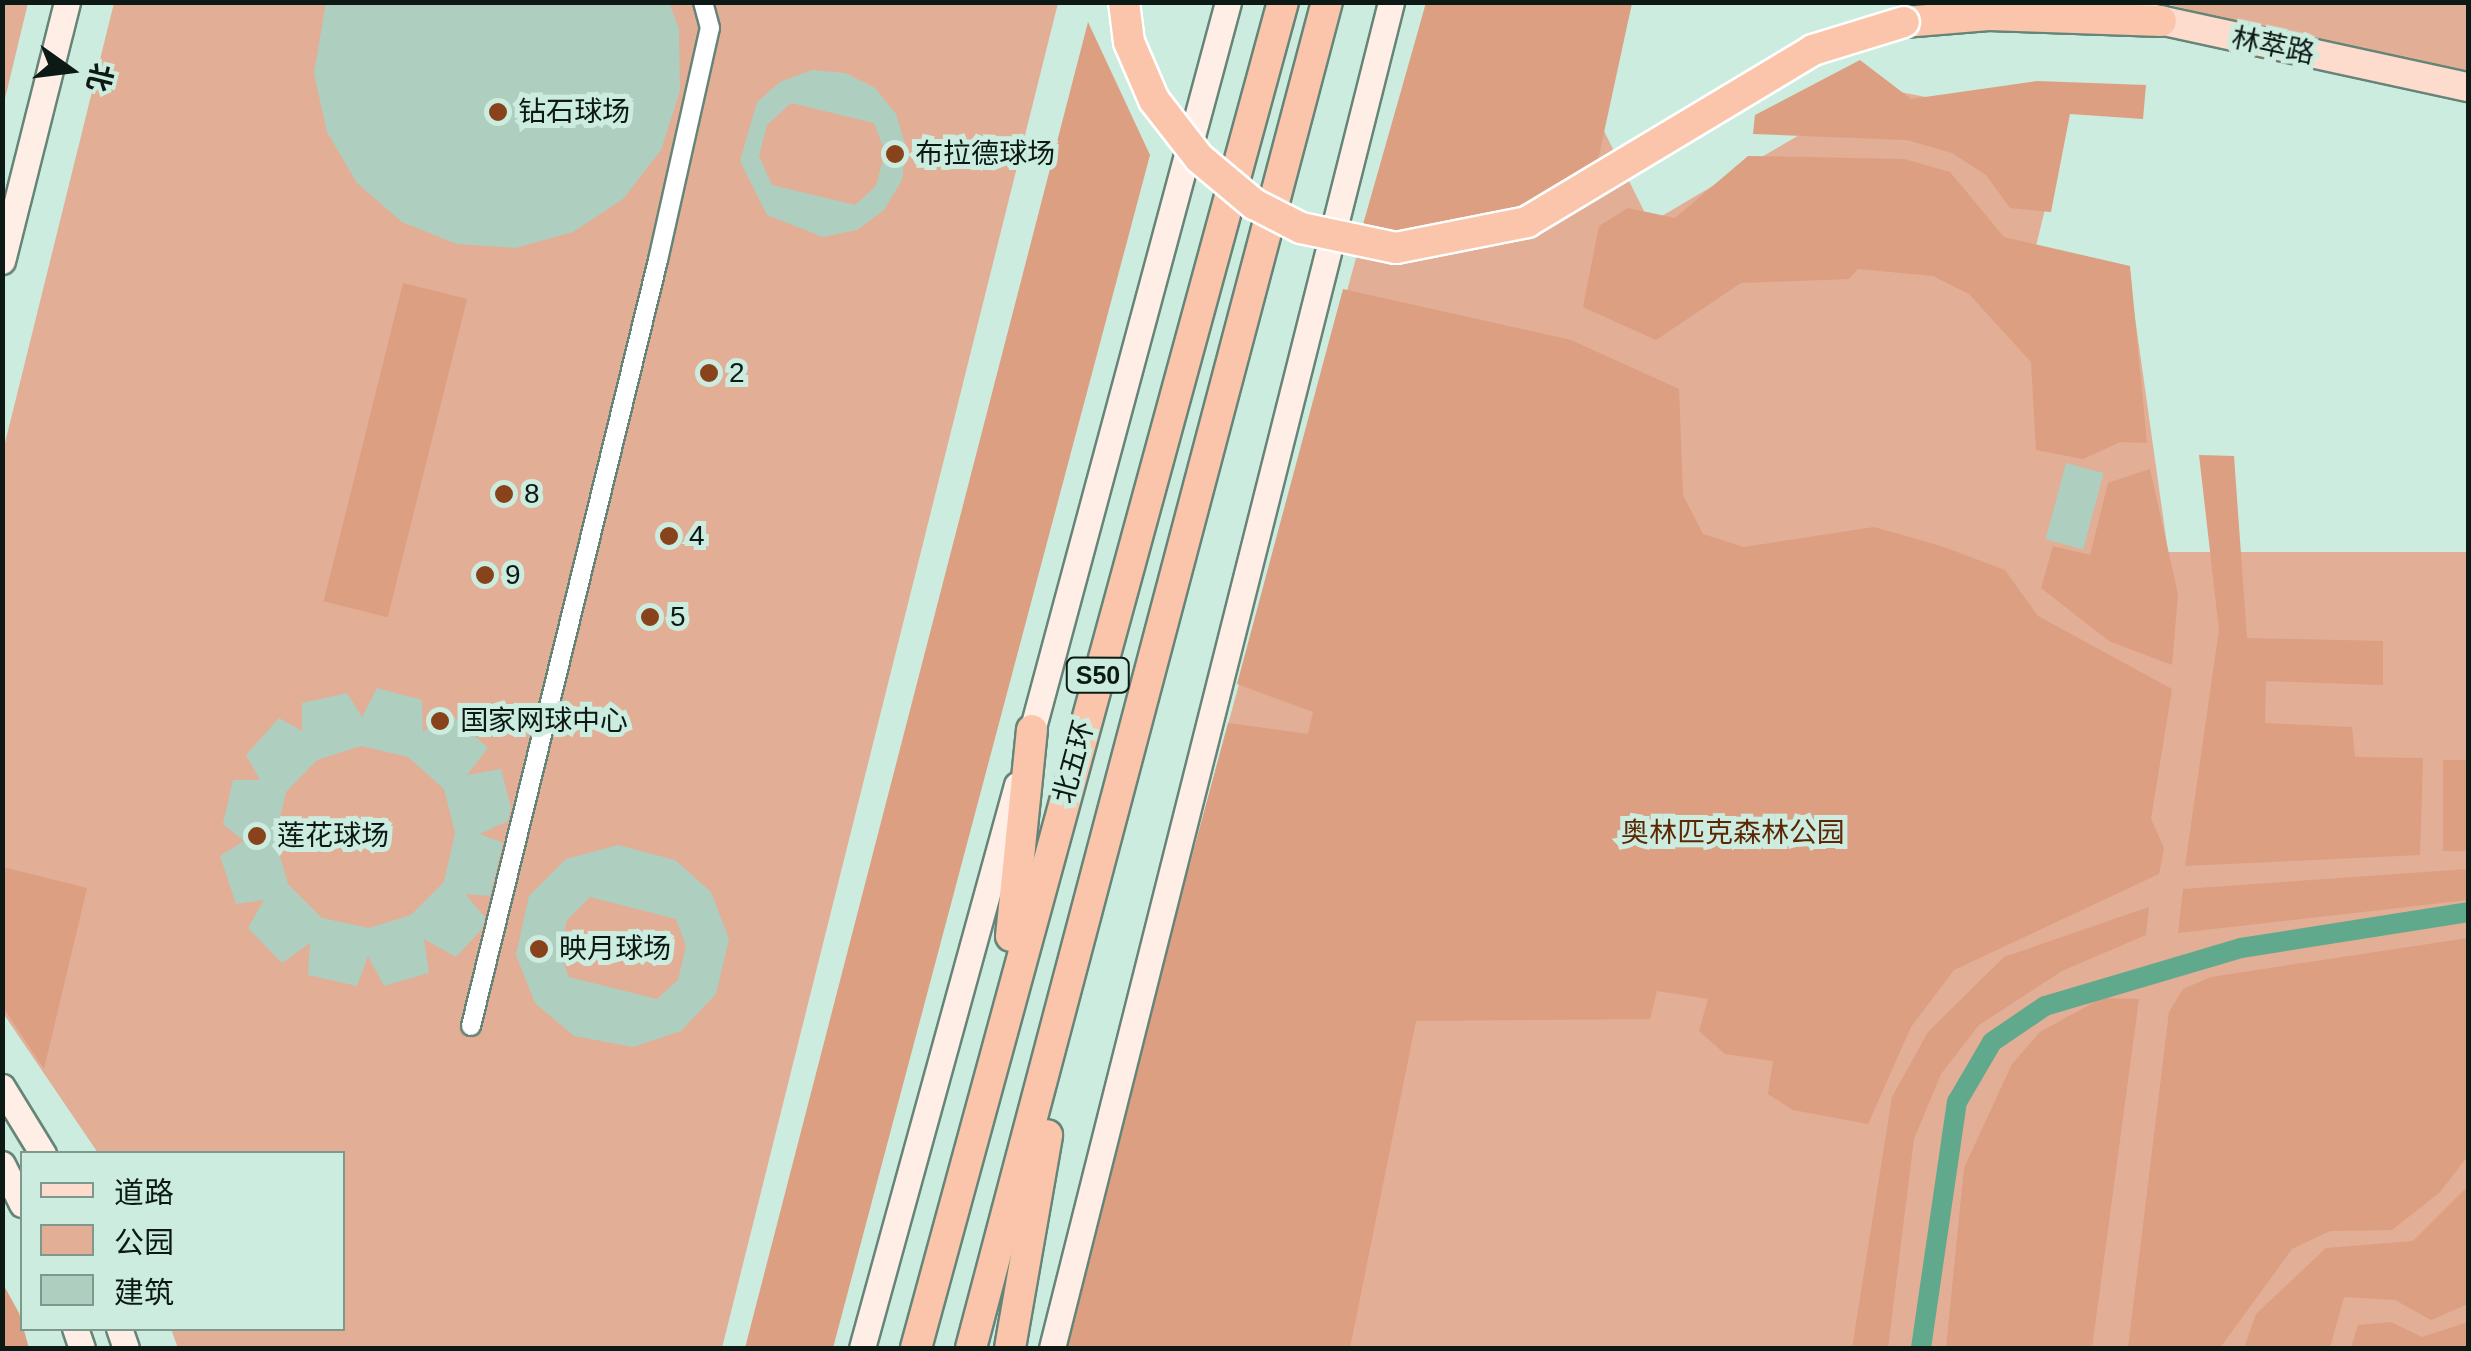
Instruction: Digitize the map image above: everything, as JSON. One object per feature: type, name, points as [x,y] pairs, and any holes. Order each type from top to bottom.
[{"type":"highway","points":[[1124,2],[1129,42],[1154,100],[1199,158],[1254,204],[1302,228],[1396,248],[1527,222],[1812,50],[1904,22],[1988,15],[2161,21]]},
{"type":"highway","name":"北五环","points":[[916,1348],[1282,2]]},
{"type":"highway","name":"北五环","points":[[971,1348],[1327,2]]},
{"type":"highway","points":[[1002,1024],[1032,730]]},
{"type":"highway","points":[[1010,1348],[1077,956]]},
{"type":"main road","name":"林萃路","points":[[2077,2],[2468,87]]},
{"type":"street","points":[[2,261],[67,2]]},
{"type":"street","points":[[470,1026],[658,260],[710,28],[703,2]]},
{"type":"street","points":[[862,1348],[1228,2]]},
{"type":"street","points":[[1052,1348],[1390,2]]},
{"type":"street","points":[[2,1088],[41,1151]]},
{"type":"street","points":[[2,1164],[20,1200]]},
{"type":"green space","points":[[2,3],[28,3],[3,107]]},
{"type":"green space","name":"国家网球中心","points":[[114,3],[1058,3],[722,1348],[178,1348],[172,1331],[345,1331],[345,1151],[97,1151],[3,1013],[3,451]]},
{"type":"green space","name":"奥林匹克森林公园","points":[[1426,3],[1632,3],[1602,127],[1650,223],[1879,88],[2066,124],[2034,254],[2130,282],[2168,552],[2468,552],[2468,1348],[1067,1348],[1137,1056]]},
{"type":"green space","points":[[1426,3],[1632,3],[1597,165],[1485,223],[1403,234],[1362,228]]},
{"type":"green space","points":[[2162,3],[2468,3],[2468,74],[2278,32]]},
{"type":"green space","points":[[1088,22],[1150,155],[833,1348],[745,1348]]},
{"type":"green space","points":[[1860,60],[1911,99],[2037,81],[2146,85],[2143,119],[2070,114],[2051,212],[2010,208],[1986,175],[1952,153],[1907,140],[1753,134],[1755,115]]},
{"type":"green space","points":[[1748,156],[1904,159],[1950,172],[2004,237],[2130,266],[2147,443],[2120,442],[2083,459],[2036,450],[2031,362],[1969,294],[1933,276],[1858,269],[1849,279],[1741,283],[1656,340],[1583,307],[1599,226],[1628,208],[1675,218]]},
{"type":"green space","points":[[403,283],[467,299],[388,617],[324,601]]},
{"type":"green space","points":[[1343,289],[1571,340],[1679,389],[1683,495],[1703,534],[1744,547],[1874,527],[1941,546],[2005,570],[2038,616],[2172,689],[2151,819],[2164,848],[2159,874],[1954,970],[1911,1027],[1868,1124],[1793,1110],[1768,1094],[1773,1061],[1725,1054],[1699,1031],[1708,999],[1657,991],[1650,1019],[1416,1021],[1350,1348],[1060,1348],[1228,723],[1308,734],[1313,712],[1237,684]]},
{"type":"green space","points":[[2199,455],[2234,456],[2247,638],[2383,641],[2383,685],[2266,681],[2265,723],[2352,727],[2355,757],[2423,758],[2420,855],[2185,866],[2219,630]]},
{"type":"green space","points":[[2150,469],[2178,594],[2172,665],[2109,641],[2041,588],[2053,546],[2090,555],[2108,483]]},
{"type":"green space","points":[[2443,760],[2468,760],[2468,851],[2443,851]]},
{"type":"green space","points":[[3,867],[87,888],[44,1069],[3,1007]]},
{"type":"green space","points":[[2468,869],[2468,900],[2178,933],[2183,889]]},
{"type":"green space","points":[[2149,907],[2146,935],[2062,971],[1979,1025],[1941,1074],[1914,1139],[1888,1348],[1852,1348],[1892,1097],[1928,1032],[2004,957]]},
{"type":"green space","points":[[2468,938],[2468,1156],[2440,1192],[2392,1230],[2330,1231],[2292,1249],[2220,1348],[2128,1348],[2169,1012],[2183,989],[2211,977]]},
{"type":"green space","points":[[2102,998],[2139,999],[2092,1348],[1946,1348],[1964,1168],[2012,1064],[2040,1032]]},
{"type":"green space","points":[[2468,1186],[2468,1304],[2431,1320],[2395,1300],[2344,1297],[2330,1348],[2244,1348],[2256,1314],[2326,1248],[2413,1241]]},
{"type":"green space","points":[[2,1282],[19,1313],[20,1331],[24,1331],[29,1348],[3,1348]]},
{"type":"green space","points":[[2391,1322],[2422,1337],[2468,1322],[2468,1348],[2351,1348],[2358,1325]]},
{"type":"building","name":"钻石球场","points":[[326,2],[669,2],[679,29],[680,91],[661,150],[623,199],[573,232],[516,248],[457,244],[402,222],[357,183],[327,132],[314,74]]},
{"type":"building","name":"布拉德球场","points":[[812,70],[845,73],[875,88],[896,114],[906,147],[902,180],[884,210],[857,230],[823,237],[767,215],[740,161],[757,102],[780,82]],"holes":[[[791,103],[874,123],[885,152],[876,186],[855,205],[772,185],[759,156],[767,125]]]},
{"type":"building","points":[[2066,463],[2104,473],[2083,549],[2046,539]]},
{"type":"building","name":"莲花球场","points":[[377,688],[422,700],[423,732],[449,712],[488,748],[467,775],[501,769],[511,808],[508,821],[480,834],[503,843],[490,896],[465,894],[485,917],[482,929],[456,957],[424,939],[429,973],[384,986],[368,956],[357,986],[308,975],[310,943],[282,963],[248,928],[264,900],[236,904],[220,856],[244,841],[223,824],[233,780],[260,780],[246,755],[279,718],[302,731],[302,703],[347,693],[362,717]],"holes":[[[361,746],[408,757],[444,789],[455,833],[444,882],[411,915],[369,928],[322,918],[288,884],[275,839],[286,792],[317,760]]]},
{"type":"building","name":"映月球场","points":[[618,845],[675,860],[711,892],[729,939],[716,994],[681,1031],[633,1047],[574,1036],[535,1003],[516,955],[529,896],[566,859]],"holes":[[[590,897],[676,919],[686,946],[678,980],[657,999],[569,977],[559,952],[567,920]]]},
{"type":"waterway","points":[[1921,1348],[1957,1102],[1992,1042],[2045,1006],[2241,948],[2468,912]]},
{"type":"place","name":"钻石球场","points":[[498,112]]},
{"type":"place","name":"布拉德球场","points":[[895,154]]},
{"type":"place","name":"2","points":[[709,373]]},
{"type":"place","name":"8","points":[[504,494]]},
{"type":"place","name":"4","points":[[669,536]]},
{"type":"place","name":"9","points":[[485,575]]},
{"type":"place","name":"5","points":[[650,617]]},
{"type":"place","name":"国家网球中心","points":[[440,721]]},
{"type":"place","name":"莲花球场","points":[[257,836]]},
{"type":"place","name":"映月球场","points":[[539,949]]}]
